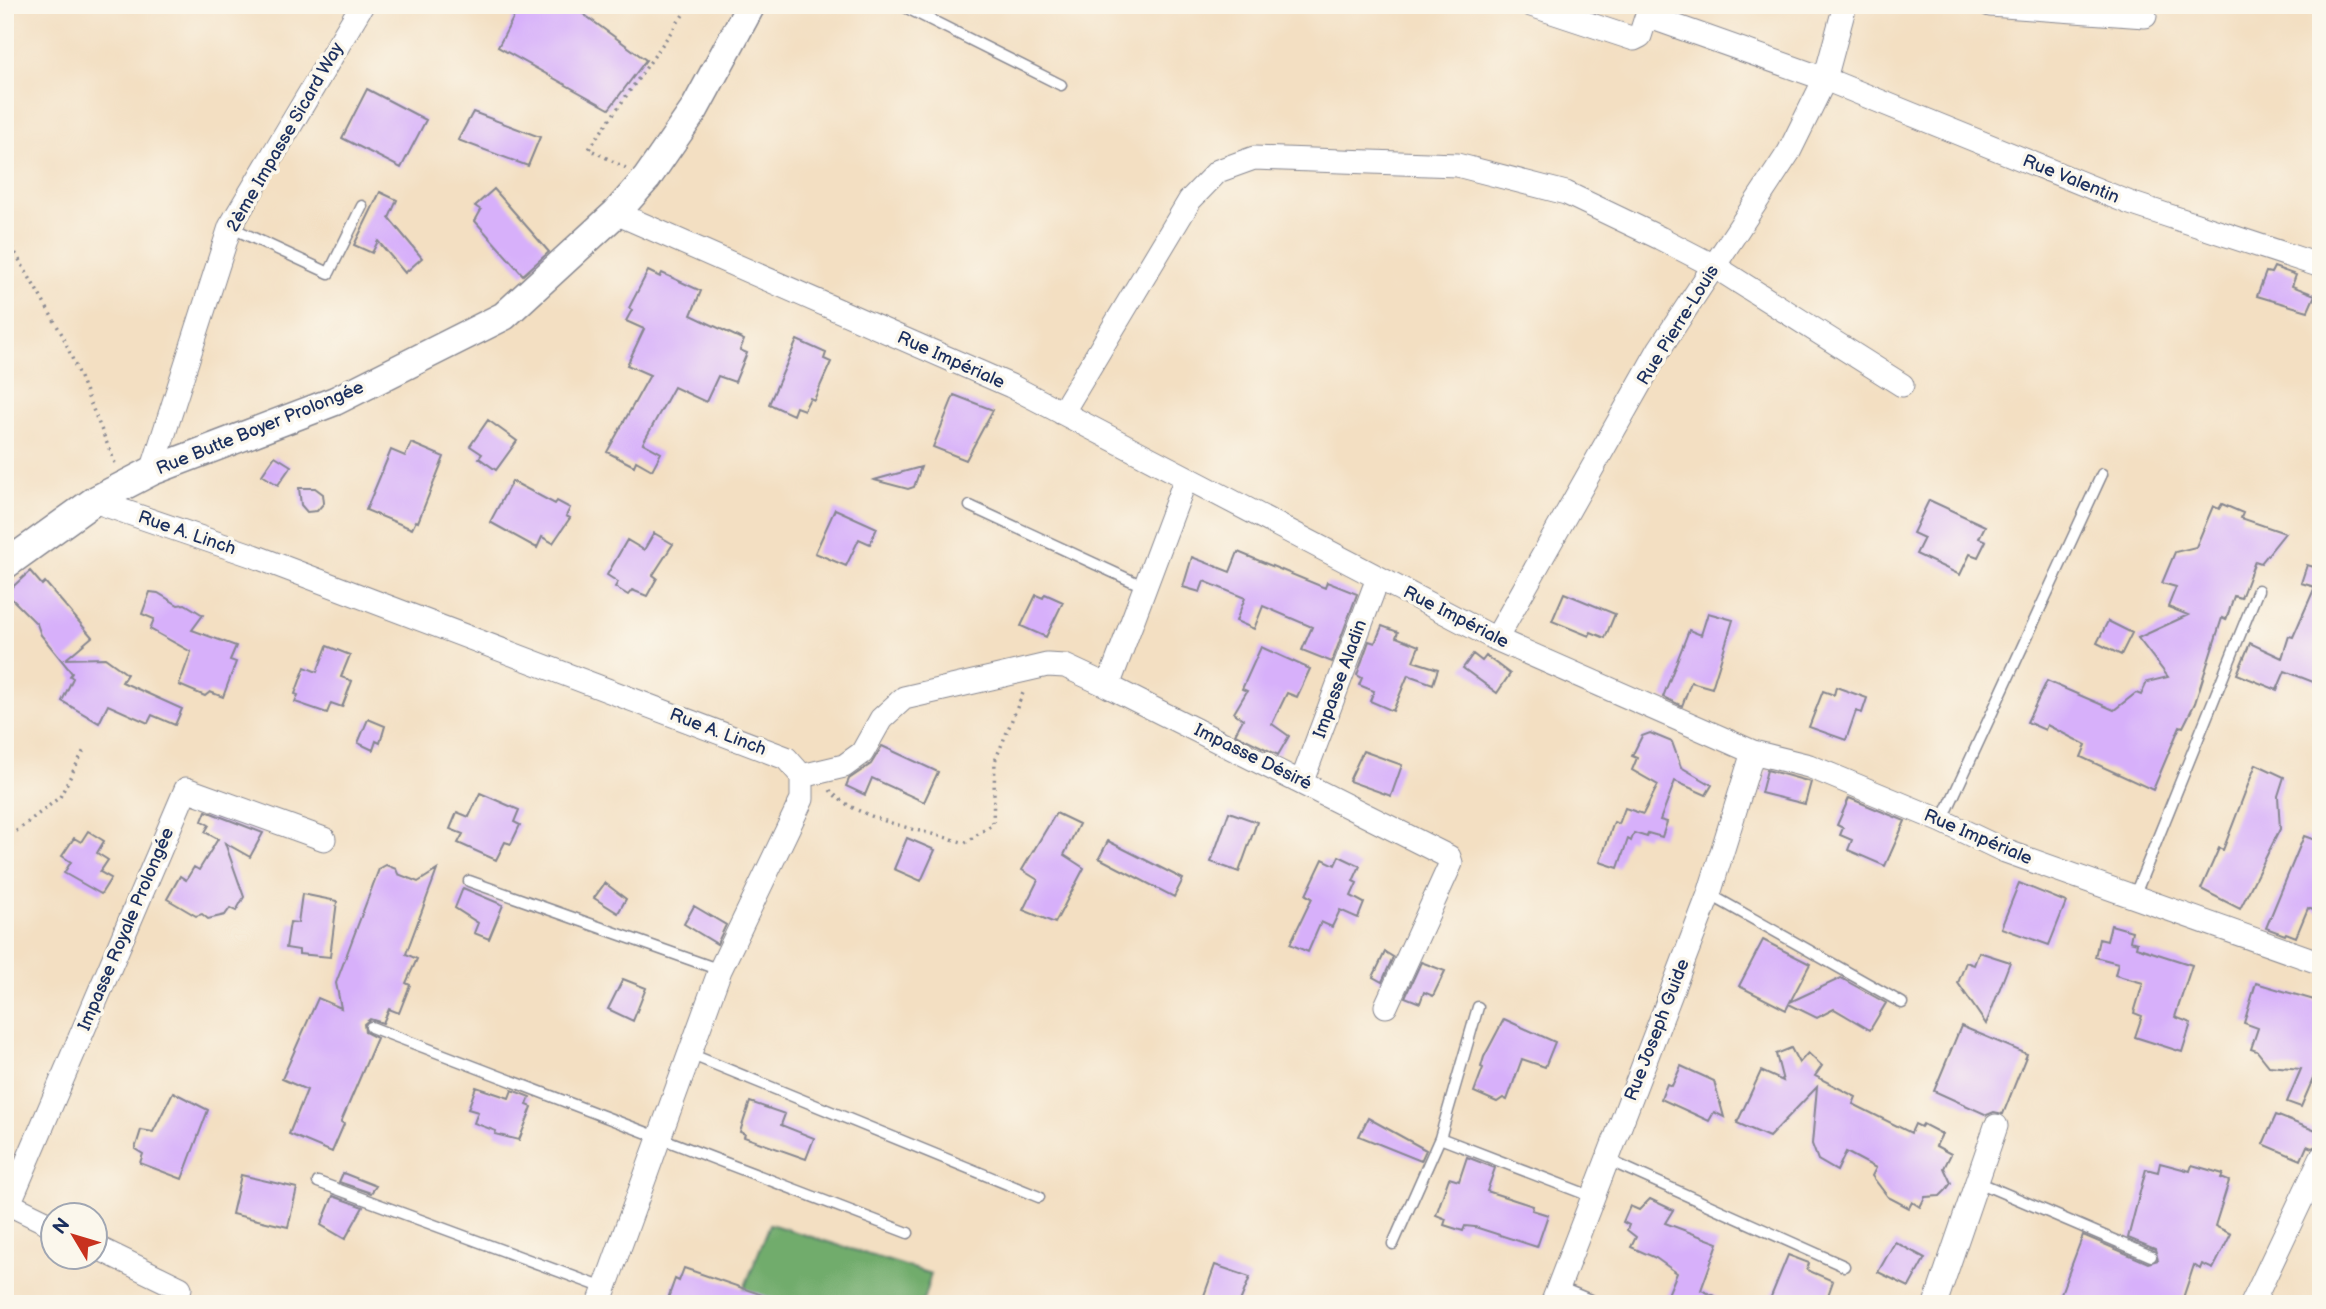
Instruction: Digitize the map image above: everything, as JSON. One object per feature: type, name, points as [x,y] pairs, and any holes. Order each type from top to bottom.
[{"type":"street","name":"2ème Impasse Sicard Way","points":[[152,471],[230,228],[362,5]]},
{"type":"street","name":"Rue Butte Boyer Prolongée","points":[[5,565],[94,501],[152,471],[335,401],[504,316],[616,214],[647,178],[694,110],[751,5]]},
{"type":"street","points":[[1531,5],[1634,39],[1640,36],[1648,11]]},
{"type":"street","name":"Rue Pierre-Louis","points":[[1496,639],[1660,348],[1789,152],[1825,79],[1845,5]]},
{"type":"street","points":[[1990,5],[2145,16]]},
{"type":"street","name":"Rue Valentin","points":[[1648,11],[1825,79],[2130,203],[2321,265]]},
{"type":"street","points":[[1062,413],[1190,200],[1218,171],[1254,158],[1457,165],[1566,193],[1714,266],[1902,385]]},
{"type":"street","name":"Rue Impériale","points":[[616,214],[1010,386],[1496,639],[1753,752],[1809,766],[1942,821],[2005,851],[2321,963]]},
{"type":"street","points":[[1108,686],[1186,478]]},
{"type":"street","name":"Rue A. Linch","points":[[94,501],[254,556],[786,758],[809,775]]},
{"type":"street","name":"Impasse Aladin","points":[[1302,781],[1378,578]]},
{"type":"street","name":"Impasse Désiré","points":[[809,775],[844,766],[862,753],[881,719],[904,698],[1047,665],[1065,666],[1302,781],[1451,860],[1386,1006]]},
{"type":"street","name":"Rue Joseph Guide","points":[[1555,1295],[1709,894],[1753,752]]},
{"type":"street","points":[[601,1296],[720,970],[802,799],[809,775]]},
{"type":"street","name":"Impasse Royale Prolongée","points":[[7,1205],[186,789],[324,839]]},
{"type":"street","points":[[1935,1304],[1996,1126]]},
{"type":"street","points":[[2252,1304],[2321,1158]]},
{"type":"street","points":[[7,1205],[38,1219]]},
{"type":"street","points":[[108,1253],[180,1288]]},
{"type":"lane","points":[[901,5],[1060,85]]},
{"type":"lane","points":[[230,228],[329,273],[362,205]]},
{"type":"lane","points":[[1942,821],[2102,474]]},
{"type":"lane","points":[[970,506],[1145,587]]},
{"type":"lane","points":[[2134,897],[2258,590]]},
{"type":"lane","points":[[469,881],[720,970]]},
{"type":"lane","points":[[1709,894],[1902,1003]]},
{"type":"lane","points":[[1392,1244],[1440,1138],[1478,1007]]},
{"type":"lane","points":[[371,1027],[657,1139],[908,1233]]},
{"type":"lane","points":[[690,1054],[1039,1196]]},
{"type":"lane","points":[[1440,1138],[1593,1197]]},
{"type":"lane","points":[[1608,1160],[1844,1266]]},
{"type":"lane","points":[[318,1182],[601,1296]]},
{"type":"lane","points":[[1978,1182],[2151,1256]]},
{"type":"lane","points":[[1555,1295],[1600,1304]]},
{"type":"path","points":[[647,178],[589,149],[690,5]]},
{"type":"path","points":[[5,235],[63,336],[124,486]]},
{"type":"path","points":[[809,775],[839,802],[881,821],[917,828],[964,843],[993,824],[995,761],[1033,669]]},
{"type":"path","points":[[5,840],[60,797],[85,748]]},
{"type":"green space","points":[[770,1224],[931,1274],[922,1304],[738,1304]]},
{"type":"building","points":[[520,5],[571,5],[646,60],[609,109],[498,47]]},
{"type":"building","points":[[367,89],[426,120],[401,168],[342,138]]},
{"type":"building","points":[[473,112],[540,137],[528,166],[458,140]]},
{"type":"building","points":[[494,189],[549,252],[523,275],[475,221],[481,210],[475,206]]},
{"type":"building","points":[[380,192],[397,200],[389,218],[422,258],[405,273],[378,241],[372,253],[354,245]]},
{"type":"building","points":[[2274,267],[2296,275],[2292,286],[2315,295],[2308,311],[2257,296],[2266,272],[2271,273]]},
{"type":"building","points":[[648,271],[660,277],[662,273],[701,291],[691,315],[744,340],[740,350],[747,353],[735,382],[718,376],[706,402],[674,387],[643,443],[661,453],[652,470],[636,461],[634,466],[607,452],[650,375],[627,365],[644,329],[626,321],[632,310],[629,308]]},
{"type":"building","points":[[797,340],[826,353],[824,359],[831,362],[814,400],[810,398],[804,410],[796,407],[793,415],[769,404]]},
{"type":"building","points":[[954,395],[993,410],[966,460],[933,447]]},
{"type":"building","points":[[488,420],[517,441],[496,470],[479,458],[482,454],[470,446]]},
{"type":"building","points":[[411,443],[444,457],[418,522],[416,521],[412,529],[366,510],[391,450],[405,456]]},
{"type":"building","points":[[275,456],[291,466],[278,485],[262,475]]},
{"type":"building","points":[[921,467],[914,487],[908,489],[874,480]]},
{"type":"building","points":[[512,481],[555,504],[557,501],[570,508],[566,516],[570,518],[553,543],[542,537],[537,548],[490,522]]},
{"type":"building","points":[[299,488],[315,488],[323,494],[324,503],[317,511],[307,512],[301,505]]},
{"type":"building","points":[[1929,500],[1985,526],[1979,538],[1986,541],[1978,557],[1970,554],[1960,575],[1916,554],[1924,538],[1913,533]]},
{"type":"building","points":[[2222,504],[2243,513],[2241,518],[2285,533],[2261,563],[2255,561],[2241,598],[2234,596],[2226,620],[2222,618],[2195,703],[2183,727],[2180,726],[2153,790],[2081,757],[2086,745],[2047,725],[2045,730],[2027,722],[2047,681],[2114,710],[2136,693],[2141,695],[2147,682],[2168,677],[2138,638],[2188,615],[2168,607],[2176,587],[2162,583],[2175,552],[2196,547],[2213,506],[2219,509]]},
{"type":"building","points":[[835,509],[877,528],[870,544],[859,539],[846,566],[815,553]]},
{"type":"building","points":[[654,533],[673,544],[653,575],[657,578],[647,596],[632,590],[628,595],[615,587],[618,582],[607,575],[627,540],[644,550]]},
{"type":"building","points":[[1238,552],[1325,588],[1327,582],[1357,594],[1332,662],[1302,650],[1312,627],[1263,606],[1254,629],[1236,621],[1245,598],[1204,581],[1200,592],[1183,587],[1192,557],[1230,572]]},
{"type":"building","points":[[2307,565],[2321,569],[2321,685],[2285,671],[2277,690],[2237,674],[2250,643],[2282,658],[2289,636],[2293,637],[2315,587],[2301,583]]},
{"type":"building","points":[[30,571],[42,585],[45,582],[92,637],[66,659],[105,658],[127,674],[122,682],[182,709],[175,725],[152,715],[148,723],[108,705],[99,723],[62,701],[73,678],[70,676],[72,673],[41,635],[37,624],[6,593]]},
{"type":"building","points":[[150,592],[158,593],[178,605],[185,604],[203,615],[192,630],[236,646],[230,660],[236,662],[223,697],[210,692],[205,696],[179,685],[191,652],[150,629],[154,619],[142,614]]},
{"type":"building","points":[[1564,593],[1615,614],[1605,638],[1591,632],[1589,636],[1552,621]]},
{"type":"building","points":[[1045,594],[1063,602],[1046,637],[1021,626],[1036,595],[1043,598]]},
{"type":"building","points":[[1708,613],[1733,620],[1712,688],[1691,682],[1682,706],[1663,697],[1689,630],[1701,635]]},
{"type":"building","points":[[2108,621],[2132,633],[2121,655],[2097,643]]},
{"type":"building","points":[[1382,626],[1398,632],[1396,637],[1419,646],[1413,661],[1438,669],[1433,684],[1408,675],[1393,711],[1370,701],[1374,691],[1359,685],[1362,678],[1357,675],[1369,641],[1375,643]]},
{"type":"building","points":[[327,646],[350,655],[341,677],[352,681],[342,707],[331,703],[327,713],[295,702],[298,695],[295,694],[305,667],[317,672]]},
{"type":"building","points":[[1261,647],[1310,669],[1297,697],[1287,693],[1272,724],[1289,736],[1278,755],[1235,734],[1243,719],[1234,713],[1247,691],[1242,689]]},
{"type":"building","points":[[1473,654],[1482,661],[1486,656],[1510,674],[1497,693],[1463,668]]},
{"type":"building","points":[[1836,687],[1867,698],[1862,713],[1856,711],[1846,740],[1809,727],[1823,691],[1834,695]]},
{"type":"building","points":[[368,719],[385,726],[380,743],[376,741],[373,750],[358,743]]},
{"type":"building","points":[[1650,733],[1672,742],[1681,767],[1712,785],[1706,795],[1675,781],[1660,820],[1667,822],[1662,837],[1648,833],[1647,837],[1634,833],[1631,841],[1628,839],[1618,868],[1600,862],[1614,822],[1619,824],[1625,808],[1643,814],[1658,785],[1632,770],[1637,758],[1632,756],[1642,736]]},
{"type":"building","points":[[882,746],[938,772],[924,802],[872,778],[865,795],[846,786],[849,779],[871,764]]},
{"type":"building","points":[[1363,751],[1402,765],[1391,796],[1349,781]]},
{"type":"building","points":[[2256,764],[2284,777],[2278,796],[2280,829],[2240,909],[2201,889],[2219,848],[2223,850]]},
{"type":"building","points":[[1767,770],[1811,782],[1805,804],[1761,793]]},
{"type":"building","points":[[480,793],[519,810],[514,822],[520,825],[511,844],[505,842],[496,860],[458,843],[463,834],[450,829],[457,812],[469,817]]},
{"type":"building","points":[[1849,798],[1905,821],[1885,866],[1848,850],[1852,840],[1840,835],[1843,828],[1837,825]]},
{"type":"building","points":[[206,811],[263,833],[250,857],[225,843],[244,897],[236,911],[230,908],[225,915],[208,919],[202,914],[196,916],[167,899],[180,876],[186,880],[194,867],[199,870],[218,839],[205,832],[209,825],[202,821]]},
{"type":"building","points":[[1229,812],[1257,822],[1239,872],[1211,862]]},
{"type":"building","points":[[1056,813],[1079,824],[1064,855],[1084,868],[1055,923],[1023,910],[1038,880],[1022,870]]},
{"type":"building","points":[[88,831],[104,841],[97,853],[108,860],[100,872],[111,878],[101,894],[64,873],[71,862],[62,856],[74,838],[81,842]]},
{"type":"building","points":[[2304,836],[2321,842],[2321,913],[2308,908],[2296,937],[2266,928]]},
{"type":"building","points":[[907,838],[935,850],[921,881],[894,869]]},
{"type":"building","points":[[1108,841],[1183,879],[1174,897],[1099,858]]},
{"type":"building","points":[[1339,856],[1360,866],[1353,881],[1357,883],[1351,896],[1364,903],[1358,918],[1340,910],[1332,927],[1321,922],[1308,952],[1290,944],[1312,898],[1306,895],[1323,859],[1335,865]]},
{"type":"building","points":[[386,865],[396,869],[398,874],[418,882],[437,870],[406,954],[417,959],[406,983],[410,985],[399,1013],[389,1009],[383,1023],[370,1019],[364,1024],[365,1032],[377,1038],[341,1122],[344,1124],[332,1152],[289,1134],[307,1090],[282,1079],[318,998],[341,1008],[336,983],[379,869]]},
{"type":"building","points":[[605,883],[626,899],[618,913],[594,898]]},
{"type":"building","points":[[2019,883],[2066,902],[2049,945],[2001,928]]},
{"type":"building","points":[[463,888],[503,905],[489,939],[474,933],[478,923],[455,908]]},
{"type":"building","points":[[302,894],[337,901],[330,957],[299,954],[299,950],[286,948],[290,922],[298,923]]},
{"type":"building","points":[[694,906],[726,925],[717,944],[684,924]]},
{"type":"building","points":[[2111,925],[2132,931],[2130,941],[2137,943],[2136,947],[2192,965],[2175,1017],[2191,1023],[2182,1052],[2135,1037],[2142,1016],[2134,1013],[2143,983],[2115,975],[2118,963],[2095,957],[2099,939],[2107,941]]},
{"type":"building","points":[[1763,940],[1810,964],[1790,1002],[1841,978],[1886,1003],[1870,1030],[1834,1009],[1817,1018],[1789,1004],[1786,1010],[1739,986]]},
{"type":"building","points":[[1385,952],[1393,957],[1382,982],[1373,977]]},
{"type":"building","points":[[1979,952],[2010,962],[1986,1024],[1958,983],[1966,962],[1974,965]]},
{"type":"building","points":[[1421,962],[1445,971],[1433,996],[1424,992],[1420,1003],[1405,997]]},
{"type":"building","points":[[623,979],[646,988],[633,1021],[608,1009]]},
{"type":"building","points":[[2256,983],[2321,1002],[2321,1077],[2315,1074],[2301,1107],[2287,1102],[2301,1069],[2269,1066],[2257,1051],[2251,1049],[2258,1028],[2244,1023]]},
{"type":"building","points":[[1504,1019],[1555,1042],[1545,1067],[1522,1059],[1507,1100],[1503,1098],[1497,1102],[1474,1092],[1484,1057]]},
{"type":"building","points":[[1961,1026],[2027,1054],[2003,1114],[1994,1112],[1987,1115],[1934,1091]]},
{"type":"building","points":[[1791,1048],[1799,1063],[1808,1053],[1822,1066],[1815,1076],[1856,1097],[1853,1104],[1911,1133],[1915,1124],[1921,1127],[1923,1124],[1942,1134],[1936,1146],[1951,1154],[1944,1168],[1951,1183],[1946,1190],[1940,1196],[1925,1197],[1920,1207],[1912,1202],[1909,1208],[1888,1197],[1872,1176],[1876,1168],[1846,1152],[1837,1171],[1818,1160],[1812,1144],[1817,1087],[1769,1137],[1737,1123],[1761,1071],[1783,1081],[1776,1054]]},
{"type":"building","points":[[1681,1066],[1714,1081],[1724,1117],[1714,1112],[1709,1121],[1661,1099],[1667,1084],[1672,1086]]},
{"type":"building","points":[[476,1087],[509,1098],[512,1090],[530,1097],[527,1105],[532,1107],[519,1140],[495,1134],[496,1131],[474,1123],[478,1112],[468,1109]]},
{"type":"building","points":[[173,1092],[208,1110],[182,1179],[140,1163],[143,1154],[135,1149],[141,1130],[153,1132]]},
{"type":"building","points":[[750,1102],[785,1114],[781,1125],[814,1138],[806,1159],[744,1137],[745,1134],[740,1132]]},
{"type":"building","points":[[2276,1115],[2321,1133],[2321,1144],[2312,1148],[2307,1146],[2301,1160],[2263,1144]]},
{"type":"building","points":[[1368,1118],[1426,1150],[1421,1161],[1359,1136]]},
{"type":"building","points":[[1467,1157],[1495,1168],[1487,1191],[1533,1206],[1532,1210],[1548,1215],[1537,1247],[1475,1227],[1465,1226],[1463,1231],[1444,1225],[1446,1219],[1436,1215],[1449,1178],[1459,1181]]},
{"type":"building","points":[[2160,1163],[2190,1171],[2192,1165],[2223,1174],[2221,1178],[2229,1181],[2215,1226],[2231,1234],[2213,1269],[2202,1264],[2200,1269],[2194,1265],[2181,1304],[2057,1304],[2083,1235],[2148,1263],[2158,1260],[2155,1249],[2128,1238],[2146,1169],[2158,1172]]},
{"type":"building","points":[[343,1173],[376,1186],[371,1193],[339,1182]]},
{"type":"building","points":[[241,1175],[297,1188],[288,1227],[232,1214]]},
{"type":"building","points":[[333,1196],[363,1207],[345,1239],[321,1225]]},
{"type":"building","points":[[1650,1199],[1673,1210],[1665,1223],[1718,1243],[1701,1290],[1732,1304],[1664,1304],[1677,1273],[1656,1258],[1631,1247],[1636,1237],[1627,1230],[1629,1225],[1623,1222],[1630,1206],[1639,1210]]},
{"type":"building","points":[[1895,1242],[1925,1258],[1909,1287],[1878,1272]]},
{"type":"building","points":[[1788,1255],[1809,1263],[1807,1270],[1833,1281],[1825,1304],[1768,1304]]},
{"type":"building","points":[[1215,1265],[1250,1277],[1239,1304],[1201,1304]]},
{"type":"building","points":[[684,1268],[780,1301],[780,1304],[666,1304],[675,1279],[679,1281]]}]
